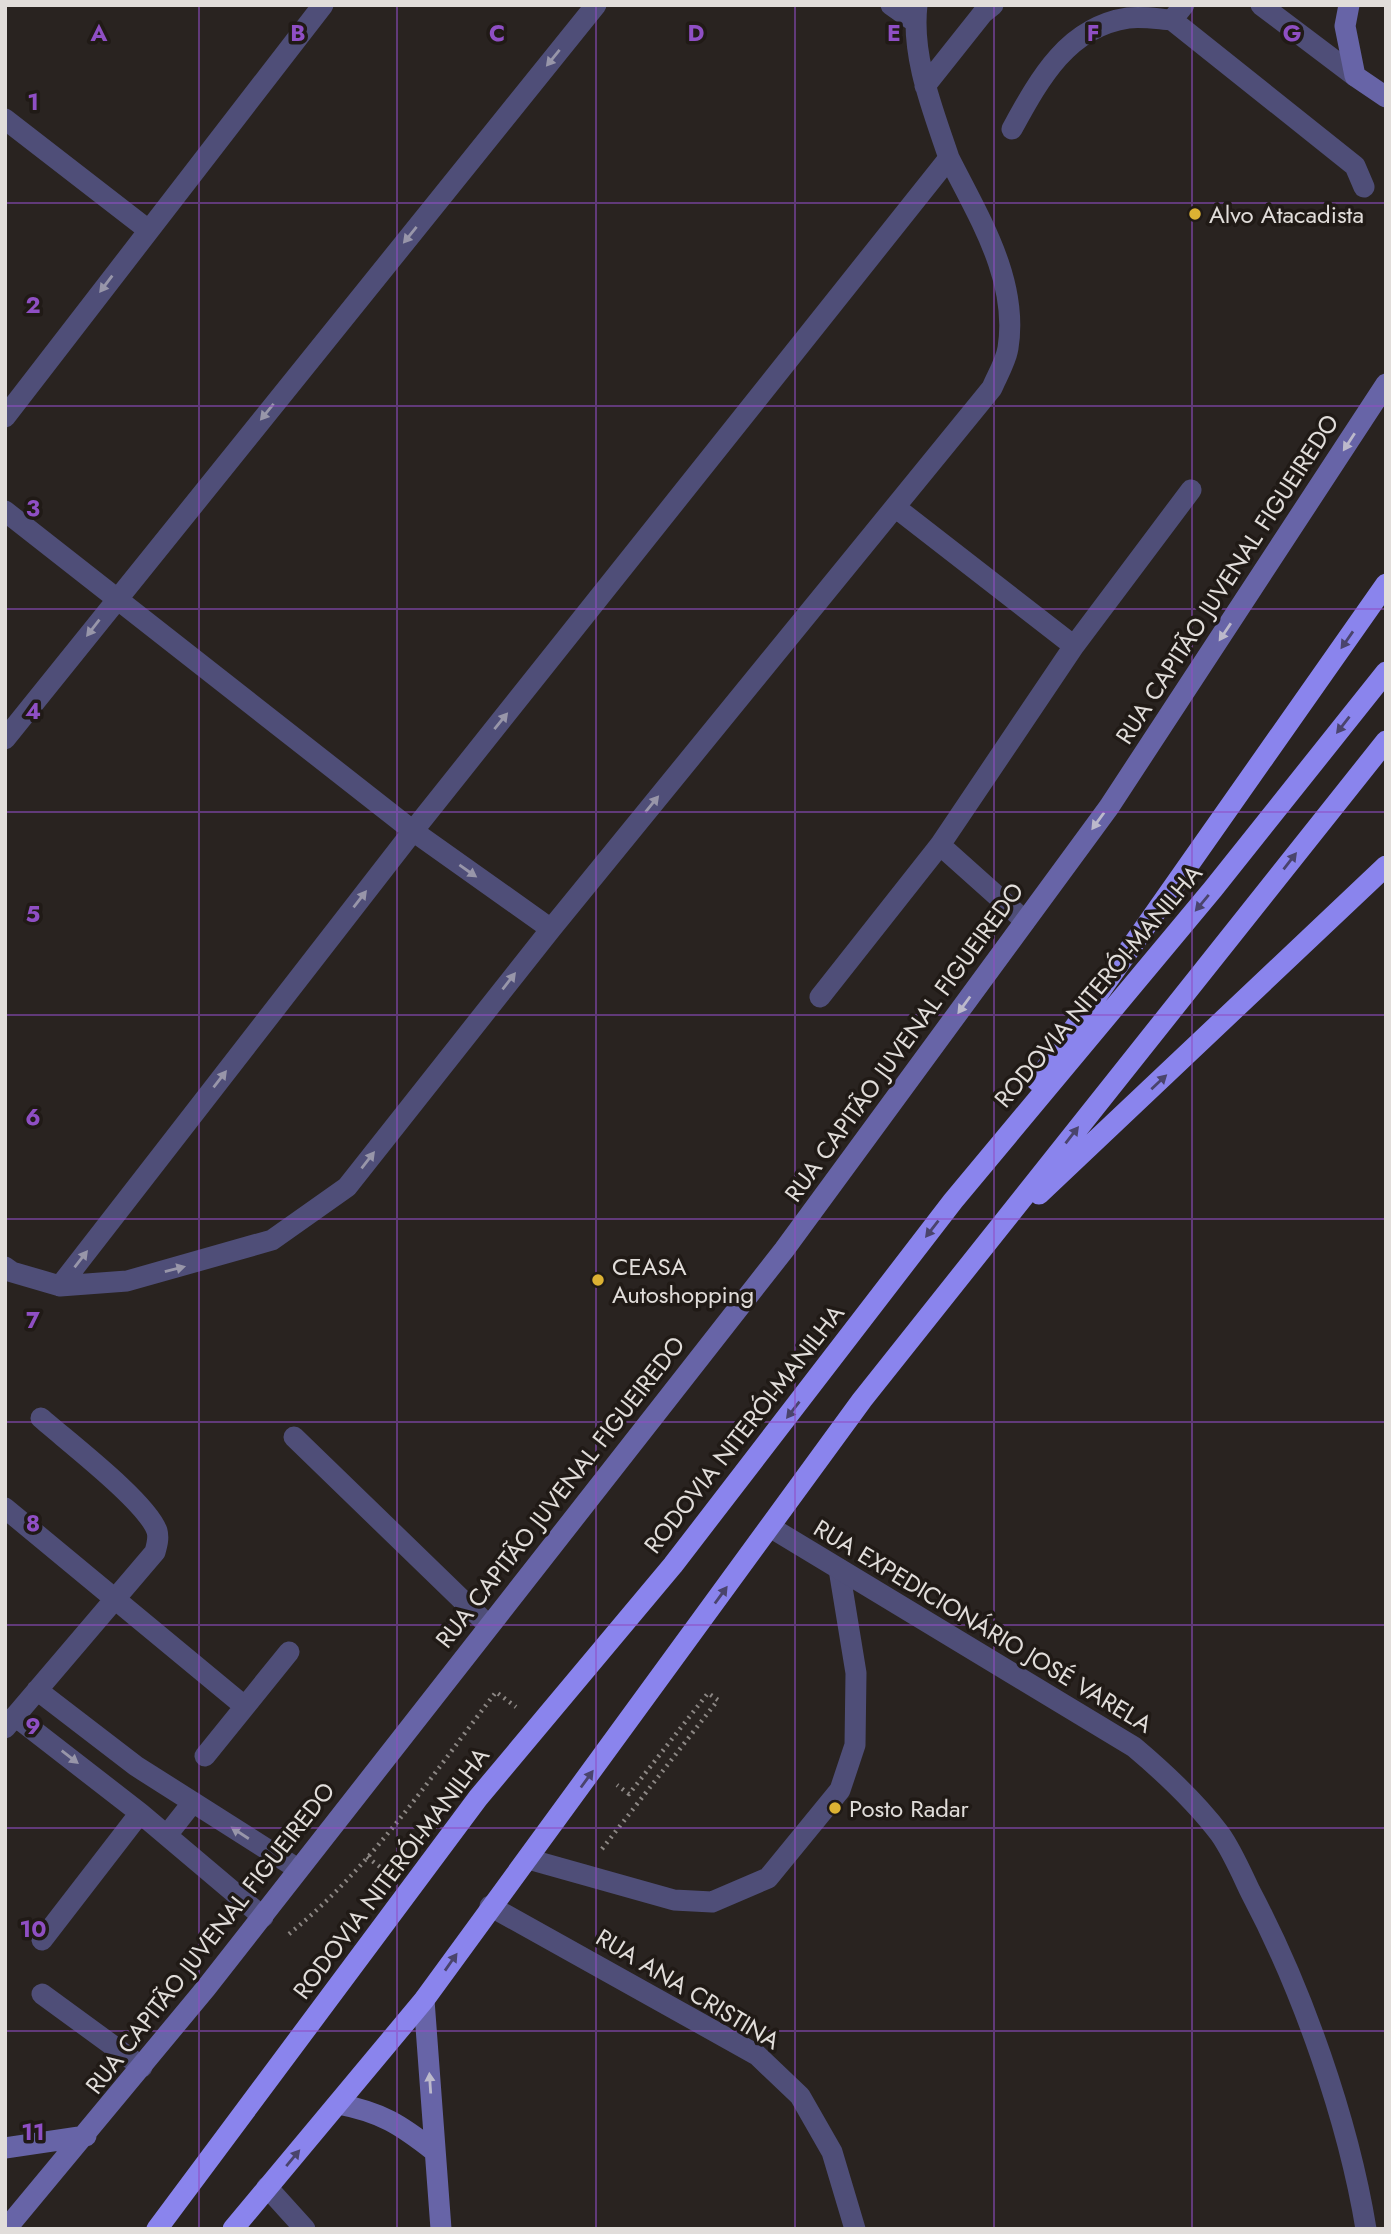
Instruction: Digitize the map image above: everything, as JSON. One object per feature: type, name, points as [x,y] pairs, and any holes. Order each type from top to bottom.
[{"type":"highway","points":[[953,1201],[1386,584]]},
{"type":"highway","name":"RODOVIA NITERÓI-MANILHA","points":[[157,2229],[478,1798],[673,1565],[953,1201],[1213,889],[1386,672]]},
{"type":"highway","points":[[233,2229],[424,2000],[490,1906],[528,1859],[862,1400],[1386,741]]},
{"type":"highway","points":[[984,1246],[1386,866]]},
{"type":"main road","points":[[1349,5],[1345,26],[1355,76],[1386,97]]},
{"type":"main road","name":"RUA CAPITÃO JUVENAL FIGUEIREDO","points":[[6,2229],[86,2136],[263,1917],[784,1250],[1109,807],[1386,384]]},
{"type":"main road","points":[[424,2000],[441,2229]]},
{"type":"main road","points":[[338,2104],[370,2110],[392,2119],[434,2151]]},
{"type":"main road","points":[[5,2148],[86,2136]]},
{"type":"street","points":[[5,739],[596,5]]},
{"type":"street","points":[[5,1266],[12,1272],[60,1286],[127,1281],[272,1240],[347,1187],[551,929],[992,388],[1008,349],[1009,306],[995,251],[949,158],[925,86],[916,14],[891,5]]},
{"type":"street","points":[[925,86],[983,13],[993,5]]},
{"type":"street","points":[[1262,5],[1355,76]]},
{"type":"street","points":[[5,417],[317,7]]},
{"type":"street","points":[[1012,129],[1040,79],[1062,50],[1097,27],[1130,18],[1178,13],[1355,166],[1364,187]]},
{"type":"street","points":[[5,119],[147,229]]},
{"type":"street","points":[[60,1286],[413,831],[949,158]]},
{"type":"street","points":[[820,997],[940,845],[1074,646],[1191,490]]},
{"type":"street","points":[[895,508],[1074,646]]},
{"type":"street","points":[[5,511],[413,831],[551,929]]},
{"type":"street","points":[[940,845],[1025,921]]},
{"type":"street","points":[[41,1418],[143,1509],[157,1531],[155,1552],[10,1722],[140,1813],[263,1917]]},
{"type":"street","points":[[294,1437],[489,1626]]},
{"type":"street","points":[[5,1508],[243,1705]]},
{"type":"street","name":"RUA EXPEDICIONÁRIO JOSÉ VARELA","points":[[770,1527],[1134,1746],[1178,1785],[1222,1836],[1267,1923],[1301,2006],[1339,2116],[1366,2229]]},
{"type":"street","points":[[528,1859],[674,1900],[712,1902],[768,1878],[840,1790],[855,1745],[856,1673],[839,1569]]},
{"type":"street","points":[[205,1756],[243,1705],[289,1652]]},
{"type":"street","points":[[37,1690],[136,1766],[298,1869]]},
{"type":"street","points":[[167,1836],[193,1802]]},
{"type":"street","points":[[42,1940],[140,1813]]},
{"type":"street","name":"RUA ANA CRISTINA","points":[[490,1906],[757,2055],[800,2096],[832,2152],[855,2229]]},
{"type":"street","points":[[42,1994],[142,2067]]},
{"type":"street","points":[[246,2229],[265,2190],[305,2229]]},
{"type":"path","points":[[582,1874],[627,1818]]},
{"type":"place","name":"Alvo Atacadista","points":[[1195,214]]},
{"type":"place","name":"CEASA Autoshopping","points":[[598,1280]]},
{"type":"place","name":"Posto Radar","points":[[835,1808]]}]
